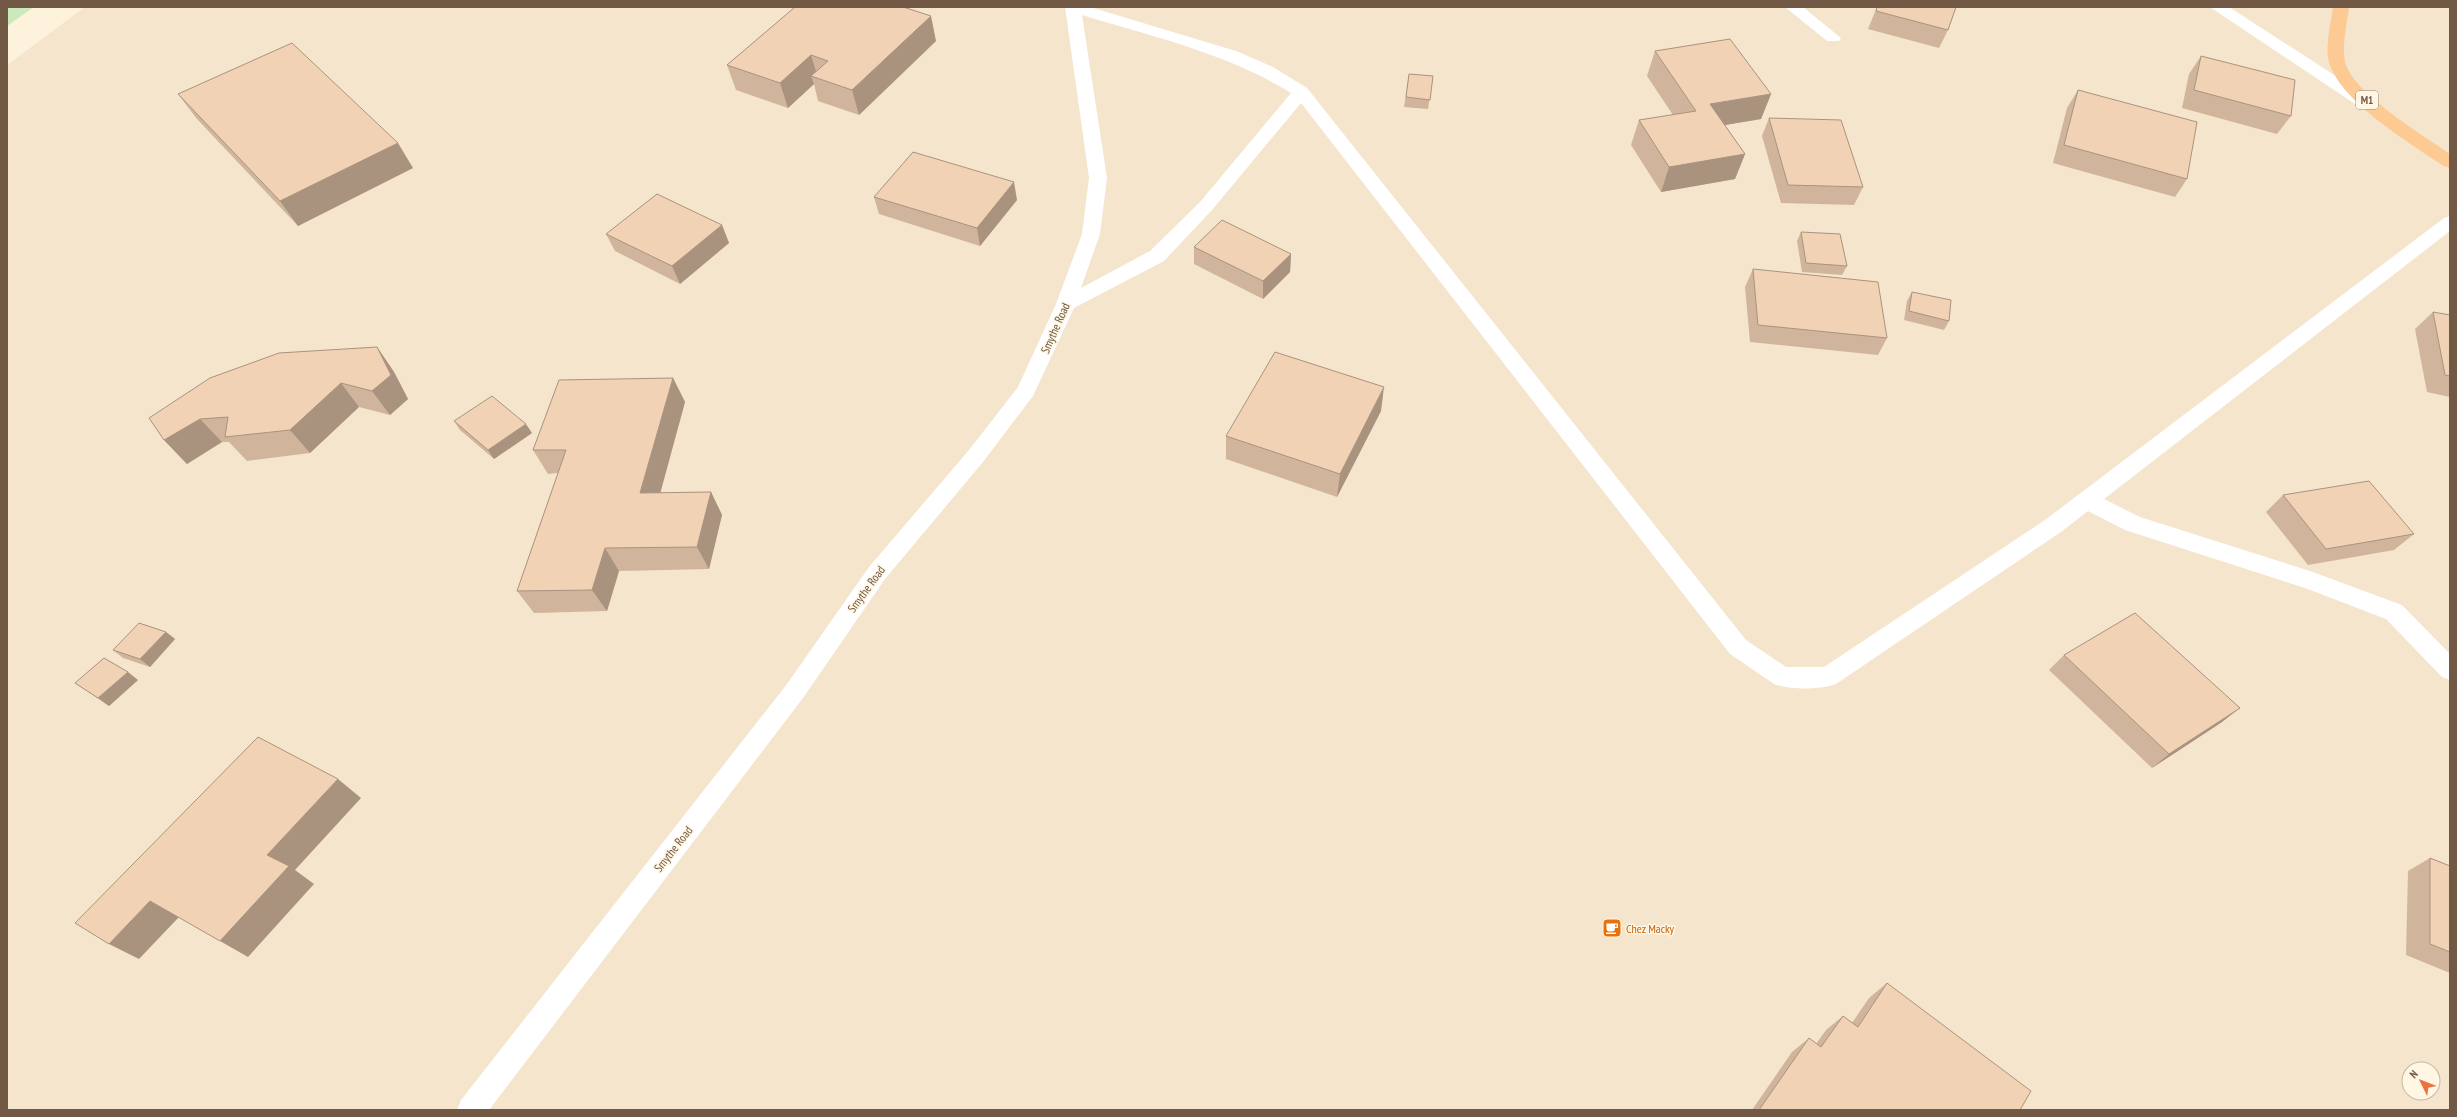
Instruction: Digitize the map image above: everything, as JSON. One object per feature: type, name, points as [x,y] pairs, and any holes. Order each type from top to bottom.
[{"type":"highway","name":"M1","points":[[2341,7],[2338,64],[2350,84],[2381,113],[2450,162]]},
{"type":"street","points":[[1073,7],[1230,55],[1267,71],[1301,92],[1738,647],[1782,677],[1828,677],[2053,526],[2450,222]]},
{"type":"street","name":"Smythe Road","points":[[470,1110],[795,691],[876,573],[976,456],[1026,391],[1066,304],[1091,234],[1098,178],[1073,7]]},
{"type":"street","points":[[1793,7],[1832,38]]},
{"type":"street","points":[[2218,7],[2381,113]]},
{"type":"street","points":[[1066,304],[1157,256],[1206,206],[1301,92]]},
{"type":"street","points":[[2086,500],[2132,524],[2310,580],[2394,612],[2450,670]]},
{"type":"shaded area","points":[[85,7],[2450,7],[2450,1110],[7,1110],[7,65]]},
{"type":"green space","points":[[7,7],[34,7],[7,26]]},
{"type":"building","points":[[795,7],[903,7],[931,16],[852,90],[811,76],[828,61],[811,55],[780,83],[727,65]]},
{"type":"building","points":[[1877,7],[1956,7],[1948,30],[1876,11]]},
{"type":"building","points":[[1730,39],[1771,94],[1710,104],[1745,154],[1669,167],[1639,120],[1696,111],[1655,51]]},
{"type":"building","points":[[292,43],[398,143],[280,201],[178,94]]},
{"type":"building","points":[[2201,56],[2295,80],[2291,116],[2194,90]]},
{"type":"building","points":[[1409,74],[1433,76],[1430,100],[1406,97]]},
{"type":"building","points":[[2078,90],[2197,122],[2187,179],[2064,145]]},
{"type":"building","points":[[1769,118],[1841,120],[1863,187],[1788,185]]},
{"type":"building","points":[[913,152],[1014,182],[977,228],[874,197]]},
{"type":"building","points":[[657,194],[722,225],[672,266],[606,234]]},
{"type":"building","points":[[1222,220],[1291,254],[1263,281],[1194,247]]},
{"type":"building","points":[[1801,232],[1840,234],[1847,266],[1806,263]]},
{"type":"building","points":[[1753,269],[1878,282],[1887,338],[1758,325]]},
{"type":"building","points":[[1912,292],[1951,300],[1949,321],[1909,311]]},
{"type":"building","points":[[2433,312],[2450,315],[2450,376],[2445,375]]},
{"type":"building","points":[[377,347],[391,375],[372,391],[341,383],[290,430],[225,437],[228,417],[200,419],[164,440],[149,418],[210,378],[279,353]]},
{"type":"building","points":[[1275,352],[1384,387],[1340,474],[1226,436]]},
{"type":"building","points":[[673,378],[640,493],[711,492],[697,547],[605,548],[592,590],[517,591],[566,450],[533,450],[559,380]]},
{"type":"building","points":[[492,396],[526,424],[488,450],[454,421]]},
{"type":"building","points":[[2369,481],[2414,534],[2326,549],[2283,495]]},
{"type":"building","points":[[2135,613],[2240,708],[2169,754],[2064,655]]},
{"type":"building","points":[[139,623],[166,632],[140,659],[113,650]]},
{"type":"building","points":[[104,658],[128,672],[98,698],[75,683]]},
{"type":"building","points":[[258,737],[338,779],[267,855],[289,866],[220,941],[150,901],[109,944],[75,923]]},
{"type":"building","points":[[2430,858],[2450,866],[2450,952],[2430,944]]},
{"type":"building","points":[[1887,983],[2031,1091],[2020,1110],[1759,1110],[1809,1038],[1821,1047],[1843,1016],[1858,1027]]},
{"type":"place","name":"Chez Macky","points":[[1612,928]]}]
